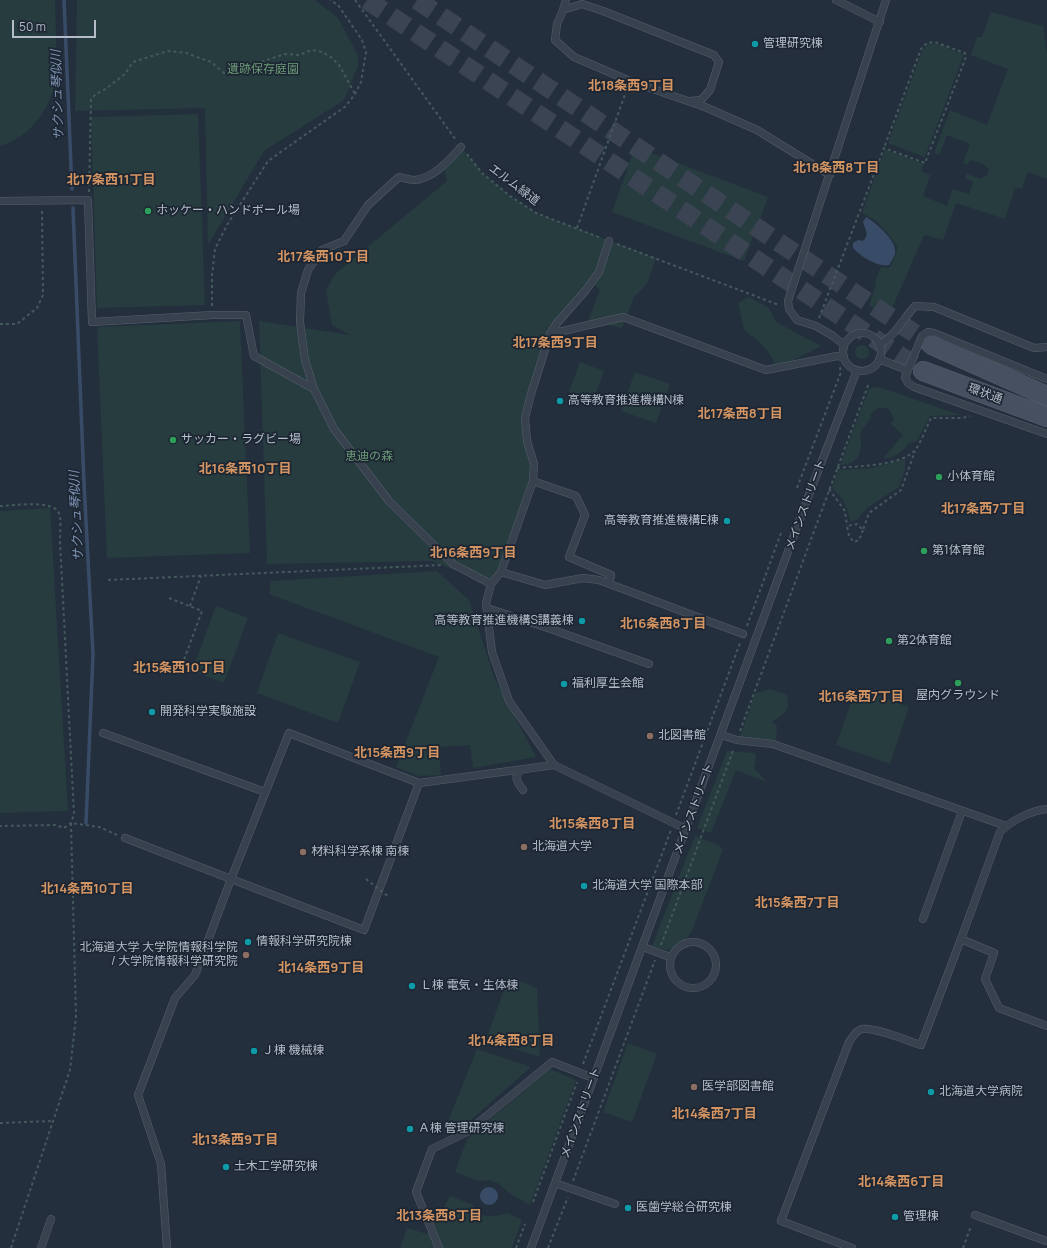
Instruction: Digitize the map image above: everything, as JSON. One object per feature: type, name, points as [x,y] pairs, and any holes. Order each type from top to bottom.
[{"type":"street","name":"環状通","points":[[932,345],[1047,396]]},
{"type":"street","name":"環状通","points":[[915,371],[1047,417]]},
{"type":"lane","points":[[566,0],[557,24],[555,40],[574,57],[630,80],[690,101],[757,130],[830,174]]},
{"type":"lane","points":[[836,0],[880,22]]},
{"type":"lane","points":[[844,345],[833,336],[816,326],[797,320],[789,309],[788,301],[886,0]]},
{"type":"lane","points":[[563,10],[582,4],[714,55],[719,62],[710,90],[701,100],[690,101]]},
{"type":"lane","points":[[461,147],[441,167],[429,176],[415,180],[399,177],[368,205],[344,242],[322,250],[308,270],[301,293],[300,322],[306,360],[314,389],[334,429],[389,501],[453,564],[491,584]]},
{"type":"lane","points":[[0,201],[88,200],[92,322],[213,315],[246,315],[254,356],[314,389]]},
{"type":"lane","points":[[609,241],[599,272],[586,290],[557,323],[550,334],[524,418],[527,441],[534,464],[533,481],[501,572],[491,584],[486,608],[492,652],[509,700],[554,764],[686,829]]},
{"type":"lane","points":[[879,345],[885,342],[896,331],[915,306],[924,306],[934,307],[1034,348],[1047,347]]},
{"type":"lane","points":[[550,334],[623,317],[766,370],[837,356],[844,357]]},
{"type":"lane","points":[[1047,380],[934,333],[928,332],[922,336],[915,371],[905,377],[908,383],[914,387],[1047,434]]},
{"type":"lane","points":[[859,334],[871,336],[876,340],[881,350],[876,365],[862,371],[851,368],[846,363],[844,357],[844,345],[848,339],[853,336],[859,334]]},
{"type":"lane","points":[[879,359],[915,371]]},
{"type":"lane","name":"メインストリート","points":[[531,1248],[813,485],[857,370]]},
{"type":"lane","points":[[533,481],[576,496],[585,515],[569,557],[611,575],[609,583]]},
{"type":"lane","points":[[501,572],[545,584],[583,578],[599,580],[743,634]]},
{"type":"lane","points":[[486,608],[545,626],[649,664]]},
{"type":"lane","points":[[103,733],[265,792]]},
{"type":"lane","points":[[169,1247],[161,1164],[138,1095],[175,998],[195,975],[289,733],[419,783],[521,770],[554,764]]},
{"type":"lane","points":[[721,736],[737,740],[773,744],[1006,826]]},
{"type":"lane","points":[[521,770],[517,774],[516,779],[517,784],[523,790]]},
{"type":"lane","points":[[124,838],[232,878],[364,930],[419,783]]},
{"type":"lane","points":[[852,1248],[781,1221],[849,1042],[861,1029],[872,1029],[921,1045],[1000,832],[1006,826],[1022,816],[1047,809]]},
{"type":"lane","points":[[923,919],[962,811]]},
{"type":"lane","points":[[960,939],[994,953],[985,979],[999,1008],[1047,1026]]},
{"type":"lane","points":[[696,942],[708,947],[712,952],[716,965],[715,971],[712,977],[702,986],[696,988],[683,986],[673,977],[669,964],[670,957],[683,943],[696,942]]},
{"type":"lane","points":[[643,947],[670,957]]},
{"type":"lane","points":[[439,1248],[416,1192],[432,1149],[467,1132],[552,1062],[593,1078]]},
{"type":"lane","points":[[555,1183],[615,1204]]},
{"type":"lane","points":[[975,1215],[1046,1244]]},
{"type":"lane","points":[[41,1248],[51,1219]]},
{"type":"path","points":[[213,315],[211,299],[215,249],[231,218],[268,161],[346,106],[355,94],[361,82],[366,52],[362,40],[338,5],[330,0]]},
{"type":"path","name":"エルム緑道","points":[[355,0],[461,147],[482,173],[510,196],[536,213],[780,306]]},
{"type":"path","points":[[818,319],[922,49],[927,43],[935,42],[965,53],[966,57],[925,163],[884,148]]},
{"type":"path","points":[[88,200],[91,99],[125,74],[133,62],[168,51],[186,53],[211,62],[224,73],[231,74],[273,57],[285,54],[298,55],[312,50],[322,52],[331,57],[339,65],[355,94]]},
{"type":"path","points":[[577,228],[630,80]]},
{"type":"path","points":[[0,324],[17,324],[37,308],[43,295],[42,200]]},
{"type":"path","points":[[797,488],[841,372]]},
{"type":"path","points":[[548,1248],[869,383]]},
{"type":"path","points":[[829,489],[845,511],[849,536],[854,542],[859,540],[869,513],[901,490],[916,450],[931,418],[962,418],[974,415]]},
{"type":"path","points":[[837,468],[871,466],[887,463],[907,456],[916,450]]},
{"type":"path","points":[[0,506],[46,505],[54,507],[60,515],[60,542],[74,814],[71,823],[76,1017],[70,1070],[10,1248]]},
{"type":"path","points":[[847,526],[856,524],[863,530]]},
{"type":"path","points":[[108,580],[453,564]]},
{"type":"path","points":[[190,606],[201,576]]},
{"type":"path","points":[[169,598],[202,611],[181,668]]},
{"type":"path","points":[[533,1202],[706,738]]},
{"type":"path","points":[[0,826],[56,825],[64,828],[71,823],[99,827],[124,838]]},
{"type":"path","points":[[366,879],[389,897]]},
{"type":"path","points":[[0,1123],[52,1121]]},
{"type":"path","points":[[516,1248],[525,1224]]},
{"type":"path","points":[[963,1248],[971,1226]]},
{"type":"green space","points":[[0,0],[55,0],[57,76],[50,99],[45,109],[31,128],[22,136],[0,146]]},
{"type":"green space","name":"遺跡保存庭園","points":[[77,0],[315,0],[338,18],[358,56],[358,66],[344,100],[264,151],[208,245],[205,108],[75,111]]},
{"type":"green space","points":[[991,12],[1043,26],[1047,53],[1047,179],[1028,172],[1022,188],[1015,188],[1005,219],[956,203],[943,240],[924,235],[890,313],[869,306],[876,285],[874,284],[881,267],[890,267],[897,252],[897,246],[886,231],[875,220],[862,213],[885,149],[924,164],[921,171],[930,175],[923,196],[947,206],[953,189],[969,194],[973,182],[965,178],[967,174],[980,179],[987,175],[989,169],[982,163],[970,160],[968,165],[963,163],[970,144],[947,135],[939,155],[934,153],[950,110],[987,125],[1008,69],[971,55],[977,37],[982,37]]},
{"type":"green space","points":[[936,43],[964,54],[925,157],[888,143],[922,51],[928,44]]},
{"type":"green space","name":"ホッケー・ハンドボール場","points":[[198,114],[205,305],[97,308],[91,117]]},
{"type":"green space","name":"恵迪の森","points":[[461,147],[482,173],[510,196],[536,213],[656,258],[647,284],[634,297],[622,328],[588,321],[600,290],[592,282],[557,323],[525,418],[533,481],[501,572],[491,584],[431,561],[267,564],[259,321],[350,335],[332,325],[326,290],[335,274],[447,181],[443,165]]},
{"type":"green space","points":[[635,147],[768,197],[744,261],[612,212]]},
{"type":"green space","points":[[749,297],[769,308],[776,322],[821,346],[777,370],[764,347],[744,330],[738,303]]},
{"type":"green space","name":"サッカー・ラグビー場","points":[[240,321],[250,553],[107,558],[97,327]]},
{"type":"green space","points":[[862,345],[867,347],[869,352],[867,357],[862,359],[857,357],[855,352],[857,347]]},
{"type":"green space","points":[[580,362],[604,371],[593,402],[569,392]]},
{"type":"green space","points":[[635,372],[670,384],[656,423],[621,411]]},
{"type":"green space","points":[[874,387],[885,389],[960,415],[930,416],[917,441],[909,443],[901,452],[894,456],[883,458],[903,435],[891,424],[894,419],[889,409],[878,408],[872,413],[870,416],[871,417],[860,433],[861,448],[856,459],[845,465],[840,465],[869,389]]},
{"type":"green space","points":[[905,459],[905,470],[899,487],[867,508],[857,520],[850,521],[848,511],[844,503],[832,488],[838,470],[871,468]]},
{"type":"green space","points":[[50,508],[68,811],[0,813],[0,511]]},
{"type":"green space","points":[[437,571],[469,600],[494,677],[536,757],[473,768],[470,745],[439,747],[441,775],[419,776],[396,767],[439,657],[269,594],[271,581]]},
{"type":"green space","points":[[216,606],[248,618],[224,683],[192,671]]},
{"type":"green space","points":[[278,633],[360,662],[338,723],[257,693]]},
{"type":"green space","points":[[856,688],[909,707],[890,764],[836,745]]},
{"type":"green space","points":[[771,689],[787,695],[788,700],[786,712],[772,722],[777,726],[776,740],[740,737],[755,693]]},
{"type":"green space","points":[[727,751],[755,753],[756,757],[754,768],[767,782],[736,770],[711,833],[697,828]]},
{"type":"green space","points":[[695,836],[718,845],[723,850],[691,933],[680,945],[666,950],[652,946]]},
{"type":"green space","points":[[509,976],[537,988],[540,1057],[486,1040]]},
{"type":"green space","points":[[628,1043],[657,1054],[632,1122],[603,1112]]},
{"type":"green space","points":[[477,1049],[531,1067],[463,1127],[448,1121]]},
{"type":"green space","points":[[550,1069],[576,1080],[530,1205],[509,1193],[498,1183],[489,1180],[478,1181],[455,1172],[467,1139]]},
{"type":"green space","points":[[450,1196],[473,1205],[475,1212],[484,1216],[508,1213],[522,1220],[512,1248],[400,1248],[407,1228],[427,1234],[434,1219],[440,1214]]},
{"type":"water","points":[[866,217],[875,223],[890,238],[893,244],[895,254],[889,265],[880,265],[870,261],[853,248],[853,243],[858,240],[863,241],[865,239],[866,232],[863,222]]},
{"type":"water","points":[[489,1187],[493,1188],[497,1192],[497,1200],[493,1204],[489,1205],[485,1204],[481,1200],[480,1196],[481,1192],[485,1188]]},
{"type":"waterway","name":"サクシュ琴似川","points":[[64,0],[72,189]]},
{"type":"waterway","name":"サクシュ琴似川","points":[[73,208],[84,483],[93,654],[86,823]]},
{"type":"tunnel","points":[[367,0],[923,371]]},
{"type":"tunnel","points":[[417,0],[932,345]]},
{"type":"place","name":"管理研究棟","points":[[755,44]]},
{"type":"place","name":"ホッケー・ハンドボール場","points":[[148,211]]},
{"type":"place","name":"高等教育推進機構N棟","points":[[560,401]]},
{"type":"place","name":"サッカー・ラグビー場","points":[[173,440]]},
{"type":"place","name":"小体育館","points":[[939,477]]},
{"type":"place","name":"高等教育推進機構E棟","points":[[727,521]]},
{"type":"place","name":"第1体育館","points":[[924,551]]},
{"type":"place","name":"高等教育推進機構S講義棟","points":[[582,621]]},
{"type":"place","name":"第2体育館","points":[[889,641]]},
{"type":"place","name":"屋内グラウンド","points":[[958,683]]},
{"type":"place","name":"福利厚生会館","points":[[564,684]]},
{"type":"place","name":"開発科学実験施設","points":[[152,712]]},
{"type":"place","name":"北図書館","points":[[650,736]]},
{"type":"place","name":"北海道大学","points":[[524,847]]},
{"type":"place","name":"材料科学系棟 南棟","points":[[303,852]]},
{"type":"place","name":"北海道大学 国際本部","points":[[584,886]]},
{"type":"place","name":"情報科学研究院棟","points":[[248,942]]},
{"type":"place","name":"北海道大学 大学院情報科学院 / 大学院情報科学研究院","points":[[246,955]]},
{"type":"place","name":"Ｌ棟 電気・生体棟","points":[[412,986]]},
{"type":"place","name":"Ｊ棟 機械棟","points":[[254,1051]]},
{"type":"place","name":"医学部図書館","points":[[694,1087]]},
{"type":"place","name":"北海道大学病院","points":[[931,1092]]},
{"type":"place","name":"Ａ棟 管理研究棟","points":[[410,1129]]},
{"type":"place","name":"土木工学研究棟","points":[[226,1167]]},
{"type":"place","name":"医歯学総合研究棟","points":[[628,1208]]},
{"type":"place","name":"管理棟","points":[[895,1217]]},
{"type":"district","name":"北18条西9丁目","points":[[631,86]]},
{"type":"district","name":"北18条西8丁目","points":[[836,168]]},
{"type":"district","name":"北17条西11丁目","points":[[111,180]]},
{"type":"district","name":"北17条西10丁目","points":[[323,257]]},
{"type":"district","name":"北17条西9丁目","points":[[555,343]]},
{"type":"district","name":"北17条西8丁目","points":[[740,414]]},
{"type":"district","name":"北16条西10丁目","points":[[245,469]]},
{"type":"district","name":"北17条西7丁目","points":[[983,509]]},
{"type":"district","name":"北16条西9丁目","points":[[473,553]]},
{"type":"district","name":"北16条西8丁目","points":[[663,624]]},
{"type":"district","name":"北15条西10丁目","points":[[179,668]]},
{"type":"district","name":"北16条西7丁目","points":[[861,697]]},
{"type":"district","name":"北15条西9丁目","points":[[397,753]]},
{"type":"district","name":"北15条西8丁目","points":[[592,824]]},
{"type":"district","name":"北14条西10丁目","points":[[87,889]]},
{"type":"district","name":"北15条西7丁目","points":[[797,903]]},
{"type":"district","name":"北14条西9丁目","points":[[321,968]]},
{"type":"district","name":"北14条西8丁目","points":[[511,1041]]},
{"type":"district","name":"北14条西7丁目","points":[[714,1114]]},
{"type":"district","name":"北13条西9丁目","points":[[235,1140]]},
{"type":"district","name":"北14条西6丁目","points":[[901,1182]]},
{"type":"district","name":"北13条西8丁目","points":[[439,1216]]}]
